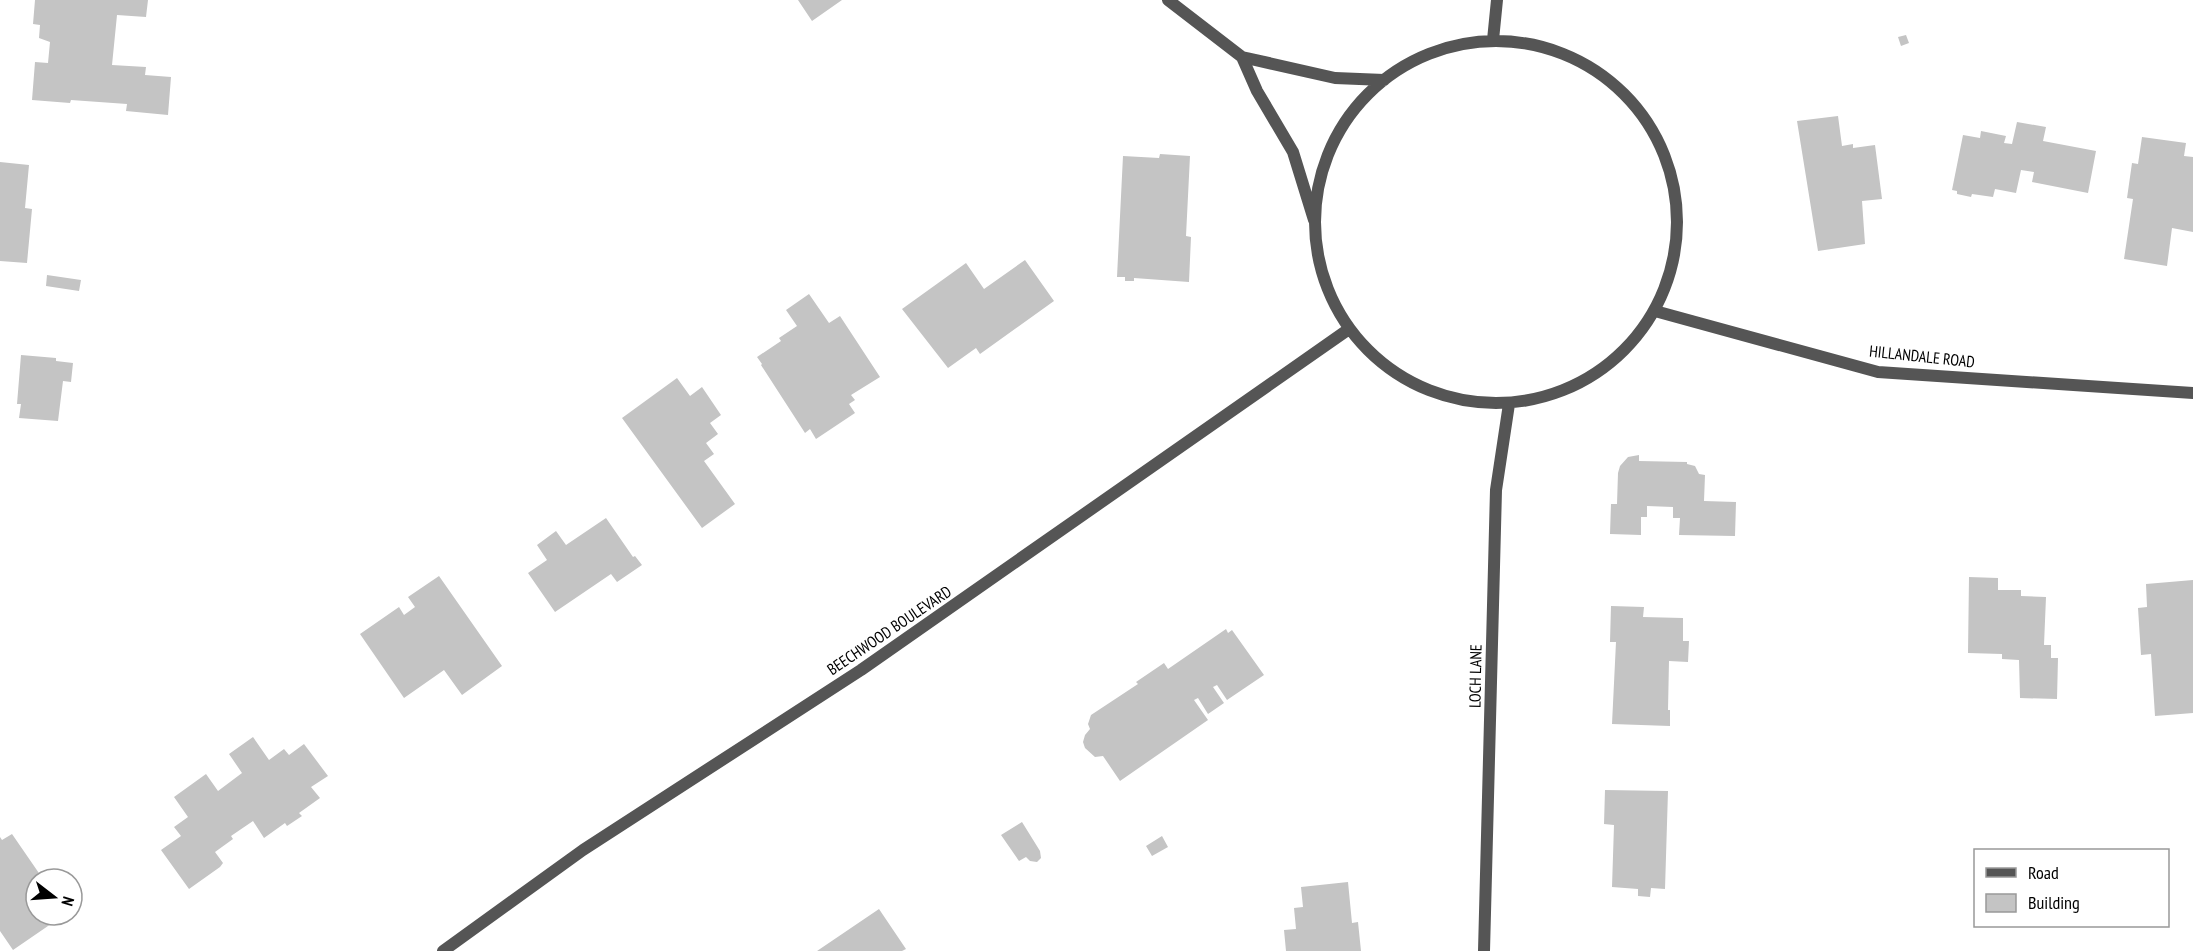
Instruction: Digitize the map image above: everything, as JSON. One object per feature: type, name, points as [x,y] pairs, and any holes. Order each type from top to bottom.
[{"type":"street","points":[[1168,0],[1242,57],[1335,78],[1384,80]]},
{"type":"street","points":[[1494,40],[1497,0]]},
{"type":"street","points":[[1242,57],[1257,90],[1293,152],[1314,222],[1316,246],[1330,295],[1349,329],[1385,366],[1422,388],[1474,403],[1509,404],[1537,399],[1597,373],[1629,346],[1654,311],[1671,270],[1678,231],[1673,181],[1664,152],[1641,111],[1596,69],[1572,56],[1524,42],[1494,40],[1453,45],[1429,53],[1400,67],[1372,89],[1347,118],[1325,162],[1314,222]]},
{"type":"street","name":"HILLANDALE ROAD","points":[[1654,311],[1878,372],[2193,393]]},
{"type":"street","name":"BEECHWOOD BOULEVARD","points":[[443,951],[583,850],[861,670],[1349,329]]},
{"type":"street","name":"LOCH LANE","points":[[1484,951],[1496,490],[1509,404]]},
{"type":"building","points":[[35,0],[148,0],[146,17],[117,15],[112,65],[146,67],[145,75],[171,77],[168,115],[126,111],[127,104],[32,100],[35,62],[48,63],[50,42],[39,38],[40,25],[33,24]]},
{"type":"building","points":[[798,0],[842,0],[812,21]]},
{"type":"building","points":[[1906,35],[1909,43],[1901,46],[1898,37]]},
{"type":"building","points":[[1838,116],[1842,146],[1853,144],[1853,148],[1875,145],[1882,199],[1862,201],[1865,244],[1818,251],[1797,121]]},
{"type":"building","points":[[2017,122],[2046,127],[2043,141],[2096,151],[2088,193],[2032,182],[2034,172],[2021,170],[2016,193],[1995,189],[1993,197],[1972,194],[1971,197],[1957,194],[1957,191],[1952,190],[1963,135],[1980,138],[1981,131],[2006,136],[2004,143],[2012,144]]},
{"type":"building","points":[[2142,137],[2186,143],[2184,156],[2193,157],[2193,232],[2172,228],[2167,266],[2124,259],[2133,199],[2127,198],[2132,163],[2138,164]]},
{"type":"building","points":[[1160,154],[1190,156],[1186,236],[1191,237],[1189,282],[1134,278],[1134,281],[1125,281],[1125,277],[1117,277],[1123,156],[1159,158]]},
{"type":"building","points":[[0,162],[29,165],[25,208],[32,209],[27,263],[0,261]]},
{"type":"building","points":[[1025,260],[1054,301],[980,354],[976,348],[948,368],[902,309],[966,263],[984,289]]},
{"type":"building","points":[[47,275],[81,280],[79,291],[46,286]]},
{"type":"building","points":[[809,294],[829,323],[840,316],[880,377],[851,395],[855,400],[849,404],[855,413],[816,439],[810,429],[805,433],[757,357],[781,341],[779,338],[797,326],[786,310]]},
{"type":"building","points":[[21,355],[56,358],[56,361],[73,363],[71,382],[63,381],[58,421],[19,418],[21,404],[17,404]]},
{"type":"building","points":[[677,378],[690,396],[702,387],[721,415],[710,423],[718,434],[706,443],[714,454],[704,461],[735,504],[702,528],[622,418]]},
{"type":"building","points":[[1639,455],[1639,461],[1687,462],[1695,466],[1699,474],[1705,475],[1704,501],[1736,502],[1735,536],[1679,535],[1680,518],[1673,518],[1673,507],[1647,506],[1647,517],[1641,517],[1641,535],[1610,534],[1611,504],[1617,504],[1620,466],[1628,457]]},
{"type":"building","points":[[606,518],[633,557],[635,556],[642,565],[617,582],[611,574],[555,612],[528,573],[547,560],[537,545],[556,531],[566,545]]},
{"type":"building","points":[[439,576],[502,666],[462,695],[444,670],[404,698],[360,634],[399,607],[404,615],[415,607],[408,597]]},
{"type":"building","points":[[1969,577],[1998,578],[1998,590],[2021,590],[2021,596],[2046,597],[2044,645],[2051,645],[2051,658],[2058,658],[2057,699],[2020,698],[2019,660],[2002,659],[2002,654],[1968,653]]},
{"type":"building","points":[[2193,580],[2193,713],[2155,716],[2151,654],[2141,655],[2138,608],[2147,607],[2146,584]]},
{"type":"building","points":[[1611,606],[1644,607],[1643,617],[1683,618],[1683,641],[1689,641],[1688,662],[1669,661],[1670,726],[1612,724],[1616,642],[1610,642]]},
{"type":"building","points":[[1226,629],[1228,633],[1232,630],[1264,675],[1227,700],[1217,685],[1213,687],[1224,703],[1208,714],[1198,698],[1194,700],[1208,720],[1120,781],[1103,756],[1095,757],[1085,748],[1083,742],[1090,729],[1088,724],[1091,715],[1138,684],[1136,682],[1164,663],[1168,669]]},
{"type":"building","points":[[253,737],[269,760],[284,749],[289,755],[304,744],[328,776],[311,787],[320,798],[299,813],[302,816],[287,826],[285,823],[264,838],[253,821],[231,836],[233,839],[215,852],[223,863],[220,867],[189,889],[161,850],[181,836],[174,827],[188,817],[174,797],[206,774],[218,791],[242,773],[229,754]]},
{"type":"building","points":[[1605,790],[1668,791],[1665,889],[1651,888],[1650,897],[1638,896],[1638,889],[1612,887],[1614,825],[1604,824]]},
{"type":"building","points":[[1022,822],[1040,851],[1041,858],[1037,862],[1030,861],[1026,857],[1019,861],[1001,835]]},
{"type":"building","points":[[12,834],[35,867],[24,867],[24,927],[47,927],[13,950],[0,931],[0,837],[2,840]]},
{"type":"building","points":[[1162,836],[1168,847],[1152,856],[1146,846]]},
{"type":"building","points":[[1348,882],[1352,923],[1358,922],[1361,951],[1286,951],[1284,930],[1296,929],[1294,908],[1303,907],[1301,887]]},
{"type":"building","points":[[879,909],[906,949],[902,951],[817,951]]}]
